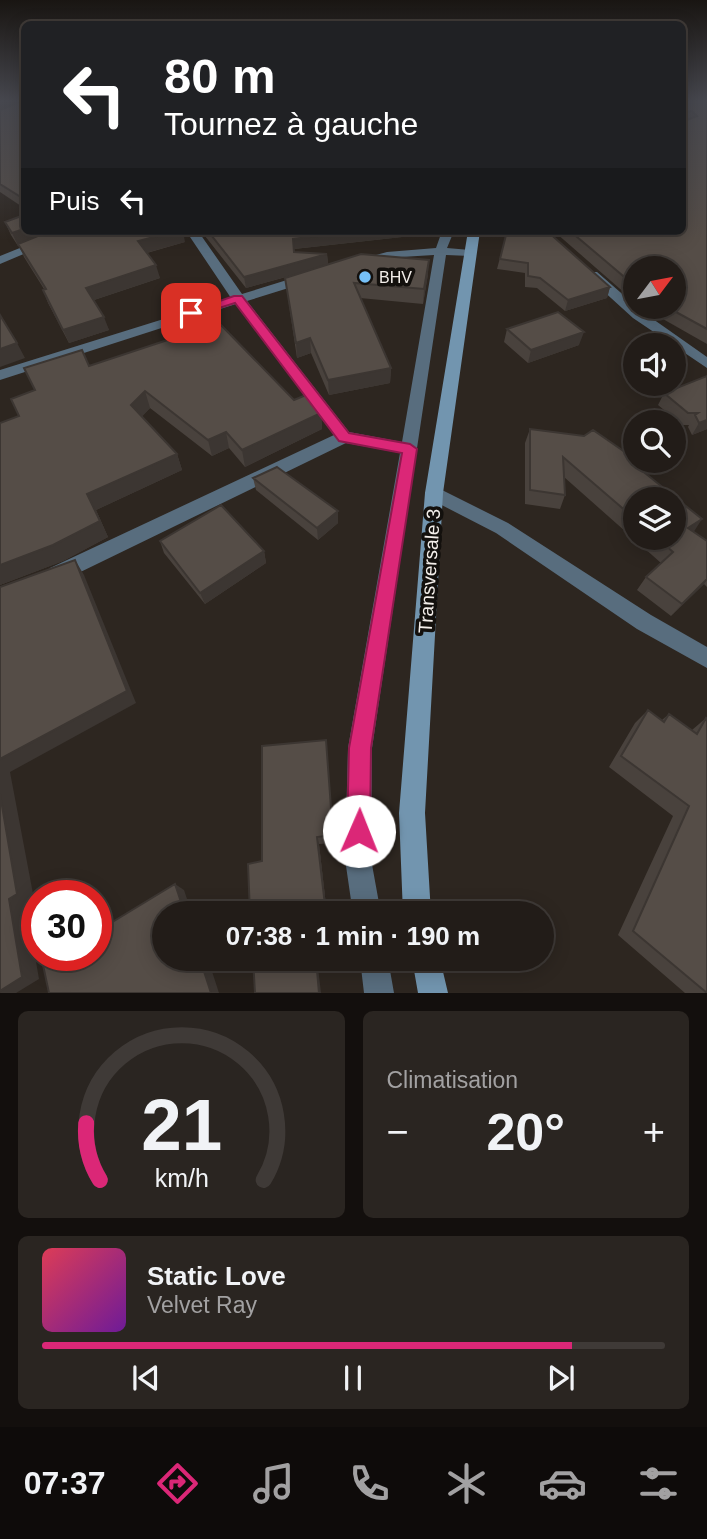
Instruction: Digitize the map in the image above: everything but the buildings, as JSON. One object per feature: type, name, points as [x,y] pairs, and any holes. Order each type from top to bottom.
[{"type":"main road","name":"Transversale 3","points":[[416,901],[412,813],[434,493],[473,235]]},
{"type":"main road","points":[[428,971],[433,993]]},
{"type":"street","points":[[0,260],[62,235]]},
{"type":"street","points":[[195,235],[238,298],[344,437]]},
{"type":"street","points":[[365,901],[358,859],[360,748],[441,250],[446,235]]},
{"type":"street","points":[[343,267],[394,253],[441,250],[470,253]]},
{"type":"street","points":[[587,269],[638,315],[707,363]]},
{"type":"street","points":[[0,375],[317,275]]},
{"type":"street","points":[[37,581],[71,569],[344,437],[410,449]]},
{"type":"street","points":[[434,493],[502,528],[644,622],[707,658]]},
{"type":"street","points":[[376,971],[379,993]]},
{"type":"place","name":"BHV","points":[[365,277]]},
{"type":"route","points":[[191,313],[238,298],[344,437],[410,449],[360,748],[359,831]]}]
